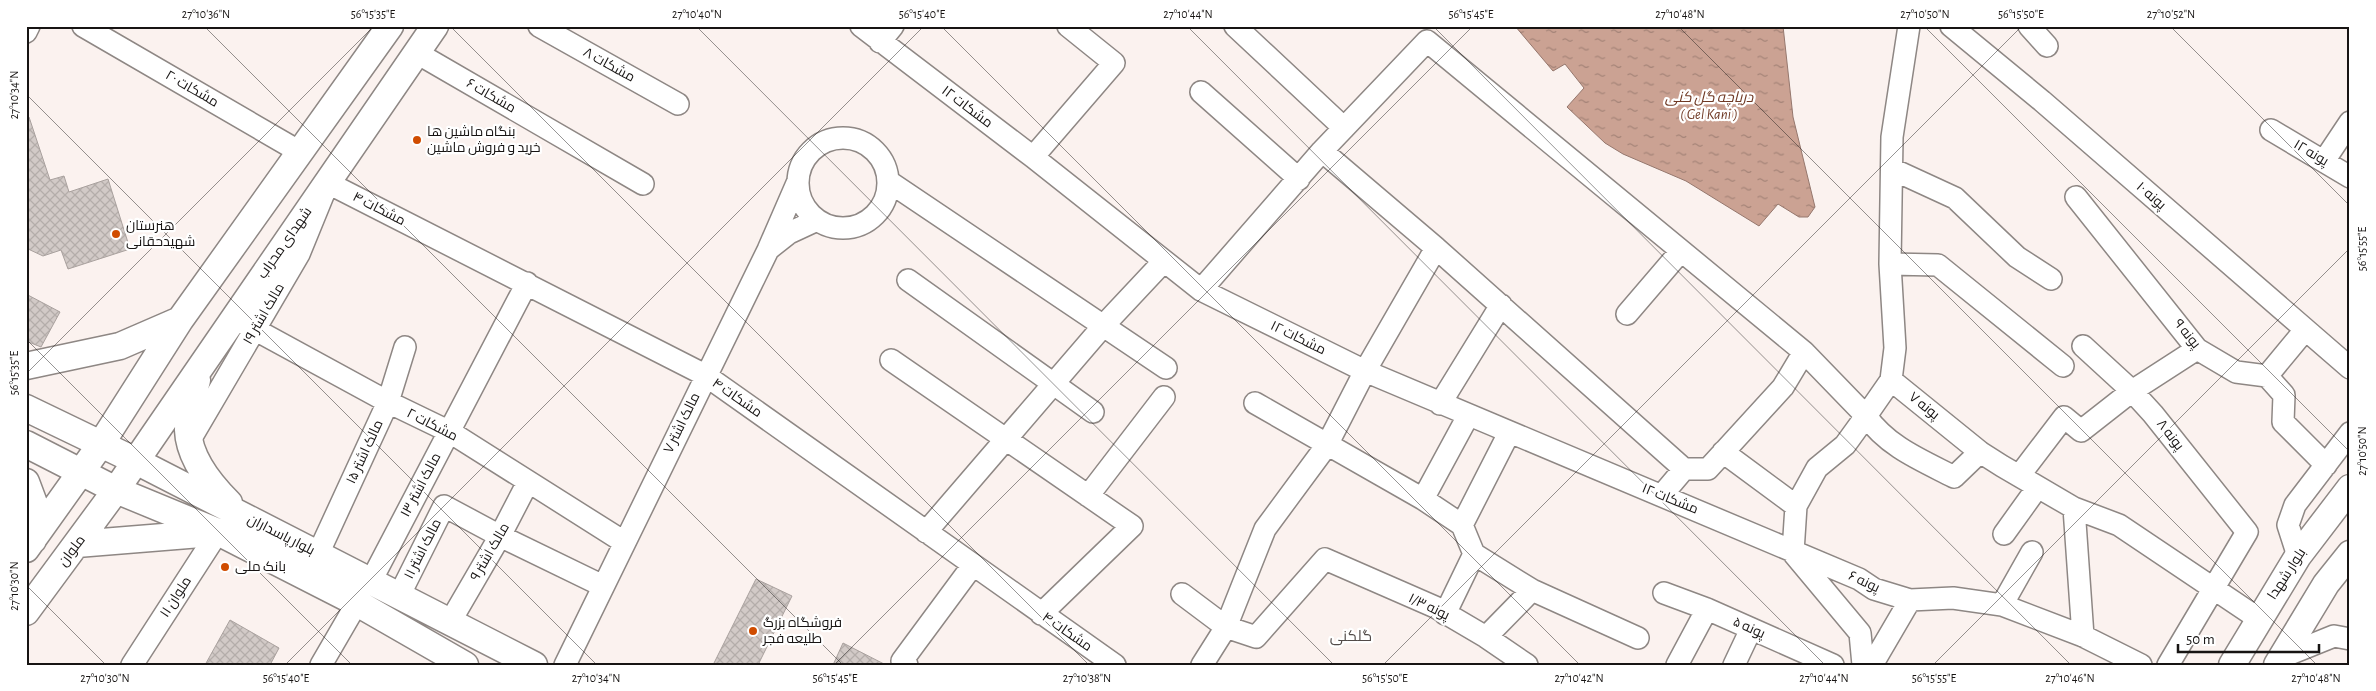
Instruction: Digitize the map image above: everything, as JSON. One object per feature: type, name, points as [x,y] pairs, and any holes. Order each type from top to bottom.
[{"type":"main road","points":[[30,544],[101,444],[180,320],[390,26]]},
{"type":"main road","name":"شهدای محراب","points":[[136,461],[200,368],[245,324],[328,183],[435,26]]},
{"type":"main road","points":[[26,366],[120,346],[180,320]]},
{"type":"main road","points":[[200,368],[190,409],[188,431],[190,440],[198,465],[212,486],[240,514]]},
{"type":"main road","name":"بلوار پاسداران","points":[[26,408],[136,461],[534,665]]},
{"type":"main road","name":"بلوار پاسداران","points":[[26,444],[116,490],[218,532],[357,603],[465,665]]},
{"type":"main road","name":"ملوان","points":[[26,612],[136,461]]},
{"type":"main road","points":[[26,482],[35,506],[30,544]]},
{"type":"main road","name":"بلوار شهدا","points":[[2232,665],[2298,556],[2350,488]]},
{"type":"main road","points":[[77,544],[218,532]]},
{"type":"main road","points":[[2285,662],[2326,584],[2350,554]]},
{"type":"street","points":[[26,32],[30,26]]},
{"type":"street","name":"مشکات ۲۰","points":[[84,26],[300,152]]},
{"type":"street","name":"مشکات ۸","points":[[539,26],[678,104]]},
{"type":"street","name":"مشکات ۱۲","points":[[860,26],[886,34],[1033,157],[1201,290],[1365,371],[1793,552]]},
{"type":"street","points":[[1033,157],[1114,63],[1068,26]]},
{"type":"street","points":[[1235,26],[1344,128]]},
{"type":"street","points":[[1863,665],[1860,633],[1793,552],[1796,506],[1817,468],[1845,445],[1890,380],[1895,348],[1890,264],[1892,137],[1909,26]]},
{"type":"street","name":"پونه ۱۰","points":[[1951,26],[2042,101],[2350,368]]},
{"type":"street","points":[[2028,26],[2047,46]]},
{"type":"street","points":[[1201,290],[1344,128],[1423,34],[1804,352],[1866,416],[1876,430],[1896,447],[1954,477],[1980,452]]},
{"type":"street","name":"مشکات ۶","points":[[417,53],[643,184]]},
{"type":"street","points":[[1202,92],[1299,179]]},
{"type":"street","points":[[2324,161],[2350,122]]},
{"type":"street","name":"پونه ۱۲","points":[[2271,130],[2350,177]]},
{"type":"street","points":[[848,138],[862,142],[875,150],[884,162],[888,181],[888,192],[883,206],[873,218],[860,225],[845,228],[830,227],[817,220],[806,209],[800,196],[798,181],[801,166],[814,149],[834,139],[848,138]]},
{"type":"street","points":[[1322,151],[1436,248],[1684,469],[1708,469],[1783,388],[1804,352]]},
{"type":"street","points":[[1892,170],[1955,198],[2017,257],[2051,279]]},
{"type":"street","name":"مالک اشتر ۷","points":[[565,665],[705,375],[768,250],[798,181]]},
{"type":"street","points":[[888,181],[1166,368]]},
{"type":"street","name":"مشکات ۴","points":[[328,183],[705,375],[1115,665]]},
{"type":"street","name":"پونه ۹","points":[[2076,197],[2197,349],[2236,372],[2267,376]]},
{"type":"street","points":[[768,250],[789,233],[817,220]]},
{"type":"street","points":[[1202,665],[1226,627],[1265,529],[1327,445],[1365,371],[1436,248]]},
{"type":"street","points":[[1627,314],[1681,251]]},
{"type":"street","points":[[926,532],[1104,325],[1164,261]]},
{"type":"street","points":[[1890,264],[1938,265],[2063,366]]},
{"type":"street","points":[[908,280],[1093,412]]},
{"type":"street","name":"مالک اشتر ۱۳","points":[[371,581],[527,283]]},
{"type":"street","points":[[1440,404],[1501,306]]},
{"type":"street","name":"مشکات ۲","points":[[245,324],[388,402],[450,432],[624,542]]},
{"type":"street","name":"مالک اشتر ۱۹","points":[[190,440],[245,324]]},
{"type":"street","points":[[2305,330],[2267,376],[2284,395],[2283,422],[2326,465]]},
{"type":"street","name":"پونه ۸","points":[[2083,346],[2132,391],[2153,414],[2247,532],[2213,588]]},
{"type":"street","name":"مالک اشتر ۱۵","points":[[318,554],[388,402],[405,347]]},
{"type":"street","points":[[2018,476],[2064,417],[2081,431],[2132,391],[2197,349]]},
{"type":"street","points":[[891,360],[1132,526],[1041,614]]},
{"type":"street","name":"پونه ۷","points":[[1890,380],[1980,452],[2074,508],[2119,525],[2259,619]]},
{"type":"street","points":[[1088,496],[1164,397]]},
{"type":"street","points":[[1255,403],[1423,499],[1462,525],[1474,554],[1532,590],[1638,638]]},
{"type":"street","points":[[1423,499],[1468,416]]},
{"type":"street","points":[[1462,525],[1510,433]]},
{"type":"street","points":[[2298,556],[2288,525],[2295,505],[2350,434]]},
{"type":"street","points":[[1723,452],[1796,506]]},
{"type":"street","points":[[1662,496],[1684,469]]},
{"type":"street","name":"مالک اشتر ۹","points":[[450,622],[500,536],[528,482]]},
{"type":"street","points":[[2004,534],[2038,488]]},
{"type":"street","name":"مالک اشتر ۱۱","points":[[400,596],[444,506],[500,536]]},
{"type":"street","points":[[2074,508],[2083,636]]},
{"type":"street","name":"ملوان ۱۱","points":[[135,664],[218,532]]},
{"type":"street","points":[[500,536],[603,586]]},
{"type":"street","name":"پونه ۶","points":[[1793,552],[1859,579],[1874,589],[1910,600],[1953,598],[2002,605],[2083,636],[2141,665]]},
{"type":"street","points":[[2002,605],[2032,552]]},
{"type":"street","points":[[1445,614],[1474,554]]},
{"type":"street","name":"پونه ۱/۳","points":[[1226,627],[1256,637],[1325,559],[1435,607],[1486,637],[1527,665]]},
{"type":"street","points":[[908,665],[902,661],[972,565]]},
{"type":"street","points":[[2168,665],[2213,588]]},
{"type":"street","points":[[1486,637],[1532,590]]},
{"type":"street","name":"پونه ۵","points":[[1664,592],[1707,608],[1833,665]]},
{"type":"street","points":[[1182,594],[1226,627]]},
{"type":"street","points":[[1872,665],[1910,600]]},
{"type":"street","points":[[321,665],[357,603]]},
{"type":"street","points":[[1677,665],[1707,608]]},
{"type":"street","points":[[1734,665],[1751,629]]},
{"type":"street","points":[[2285,662],[2334,636],[2350,639]]},
{"type":"water","name":"دریاچه گل کنی ( Gel Kani )","points":[[1515,26],[1783,26],[1793,117],[1815,207],[1808,217],[1799,217],[1778,204],[1759,226],[1686,181],[1623,154],[1605,143],[1567,107],[1584,88],[1565,64],[1553,71]]},
{"type":"building","points":[[29,117],[50,180],[64,176],[69,192],[108,179],[130,249],[68,269],[61,250],[43,256],[26,248],[26,118]]},
{"type":"building","points":[[26,294],[60,312],[41,347],[26,341]]},
{"type":"building","name":"فروشگاه بزرگ طلیعه فجر","points":[[756,579],[792,596],[758,665],[713,665]]},
{"type":"building","points":[[230,620],[279,648],[270,665],[205,665]]},
{"type":"building","points":[[843,643],[886,665],[833,665]]},
{"type":"place","name":"بنگاه ماشین ها خرید و فروش ماشین","points":[[417,140]]},
{"type":"place","name":"هنرستان شهیدحقانی","points":[[116,234]]},
{"type":"place","name":"بانک ملی","points":[[225,567]]},
{"type":"place","name":"فروشگاه بزرگ طلیعه فجر","points":[[753,631]]},
{"type":"district","name":"گلکنی","points":[[1351,636]]}]
